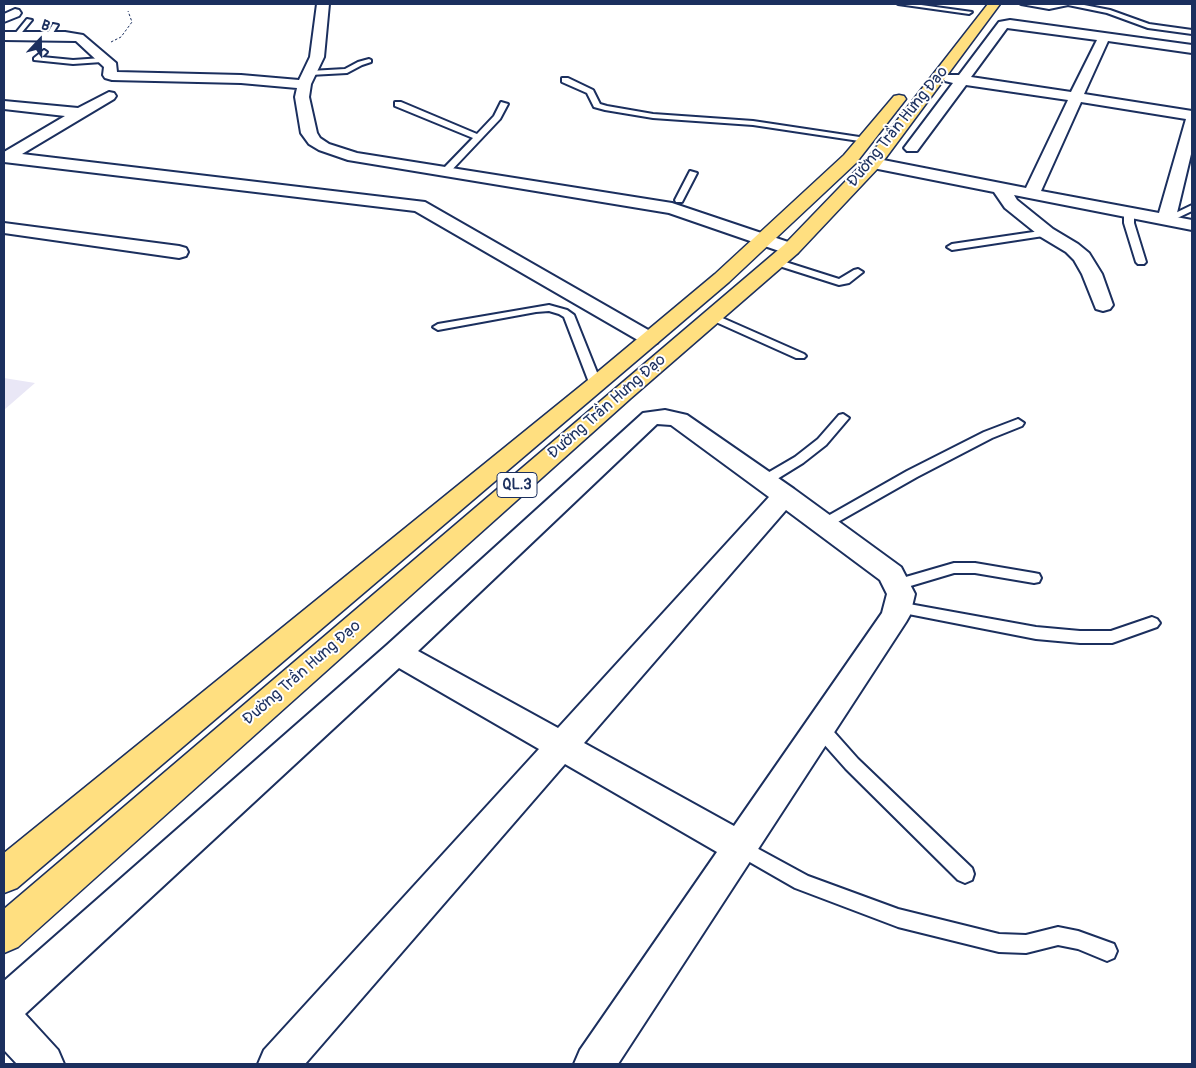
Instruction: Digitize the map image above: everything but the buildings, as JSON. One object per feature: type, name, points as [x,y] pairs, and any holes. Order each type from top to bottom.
[{"type":"highway","name":"Đường Trần Hưng Đạo","points":[[4,934],[711,316],[870,152],[953,75],[994,4]]},
{"type":"highway","name":"Đường Trần Hưng Đạo","points":[[870,152],[962,7]]},
{"type":"highway","name":"Đường Trần Hưng Đạo","points":[[4,876],[650,339],[777,250]]},
{"type":"street","points":[[323,4],[317,56],[307,78],[302,96],[309,133],[314,141],[324,147],[354,157],[445,172],[676,204],[777,250]]},
{"type":"street","points":[[912,148],[953,75],[1003,25],[1192,49]]},
{"type":"street","points":[[10,36],[78,38],[87,43],[102,60],[111,66],[110,75],[112,76],[241,79],[307,78]]},
{"type":"street","points":[[1031,194],[1104,37]]},
{"type":"street","points":[[953,75],[1077,94],[1192,115]]},
{"type":"street","points":[[1077,94],[1192,108]]},
{"type":"street","points":[[4,158],[110,96]]},
{"type":"street","points":[[4,105],[80,114]]},
{"type":"street","points":[[1166,220],[1192,121]]},
{"type":"street","points":[[870,152],[1000,188],[1192,225]]},
{"type":"street","points":[[4,158],[419,206],[650,339]]},
{"type":"street","points":[[1000,188],[1011,204],[1047,233],[1066,242],[1082,257],[1092,274],[1103,305]]},
{"type":"street","points":[[4,228],[179,252]]},
{"type":"street","points":[[4,1007],[397,653],[651,418],[665,417],[678,420],[775,488],[891,574],[897,596],[896,615],[594,1064]]},
{"type":"street","points":[[278,1064],[562,746],[775,488]]},
{"type":"street","points":[[397,653],[740,847]]},
{"type":"street","points":[[4,1021],[44,1064]]},
{"type":"lane","points":[[901,4],[962,7]]},
{"type":"lane","points":[[1024,4],[1049,7],[1065,4]]},
{"type":"lane","points":[[1070,4],[1108,11],[1148,26],[1192,32]]},
{"type":"lane","points":[[10,36],[29,20]]},
{"type":"lane","points":[[43,36],[51,32],[55,25]]},
{"type":"lane","points":[[44,52],[35,58],[72,62],[102,60]]},
{"type":"lane","points":[[307,78],[347,71],[360,63],[369,61]]},
{"type":"lane","points":[[564,80],[590,92],[597,105],[605,108],[653,116],[754,123],[870,152]]},
{"type":"lane","points":[[398,104],[476,137]]},
{"type":"lane","points":[[445,172],[476,137],[497,117],[504,104]]},
{"type":"lane","points":[[676,204],[693,173]]},
{"type":"lane","points":[[1166,220],[1192,208]]},
{"type":"lane","points":[[1129,213],[1129,223],[1141,262]]},
{"type":"lane","points":[[952,247],[1047,233]]},
{"type":"lane","points":[[777,250],[839,282],[845,281],[858,272]]},
{"type":"lane","points":[[438,327],[536,309],[549,308],[563,312],[569,315],[596,385]]},
{"type":"lane","points":[[711,316],[800,356]]},
{"type":"lane","points":[[775,488],[799,460],[822,442],[843,418]]},
{"type":"lane","points":[[824,524],[912,474],[988,435],[1018,423]]},
{"type":"lane","points":[[897,596],[954,568],[975,568],[1034,578]]},
{"type":"lane","points":[[897,596],[1036,633],[1080,637],[1112,637],[1152,623]]},
{"type":"lane","points":[[820,728],[852,764],[965,874]]},
{"type":"lane","points":[[740,847],[802,882],[898,918],[998,943],[1026,944],[1058,936],[1078,940],[1107,951]]},
{"type":"path","points":[[91,48],[121,37],[132,22],[128,11]]},
{"type":"shaded area","points":[[4,378],[35,383],[4,410]]}]
